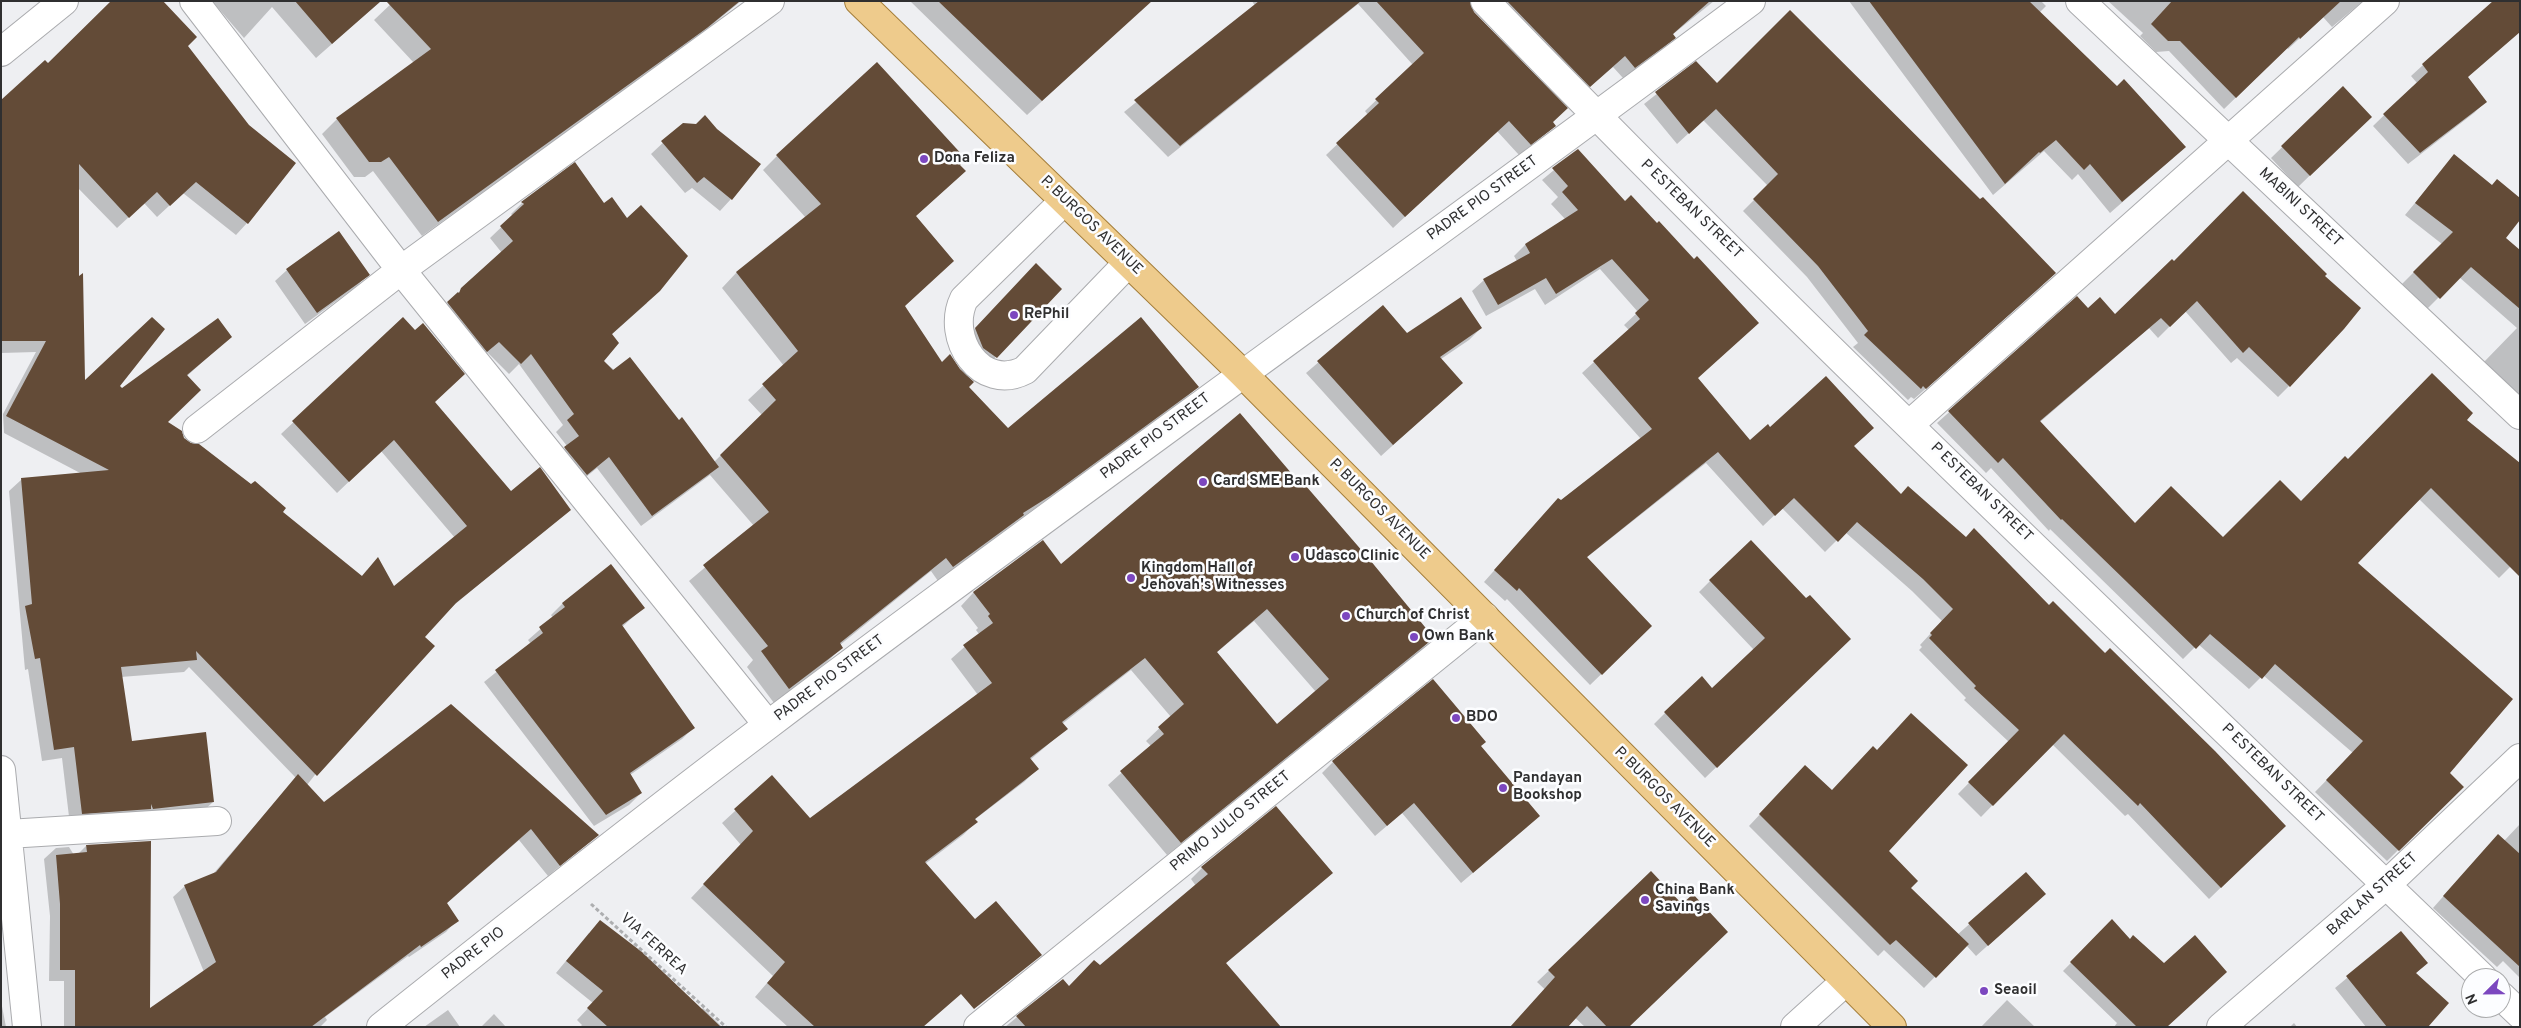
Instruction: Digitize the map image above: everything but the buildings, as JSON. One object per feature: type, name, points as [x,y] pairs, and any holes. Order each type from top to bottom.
[{"type":"main road","name":"P. BURGOS AVENUE","points":[[859,1],[1242,373],[1892,1027]]},
{"type":"street","points":[[1,52],[64,1]]},
{"type":"street","points":[[194,1],[401,270],[768,725]]},
{"type":"street","points":[[197,429],[401,270],[770,1]]},
{"type":"street","name":"P ESTEBAN STREET","points":[[1485,1],[1596,117],[1910,424],[2473,968]]},
{"type":"street","name":"PADRE PIO STREET","points":[[566,881],[768,725],[1242,373],[1596,117],[1751,1]]},
{"type":"street","name":"MABINI STREET","points":[[2080,1],[2520,415]]},
{"type":"street","points":[[1910,424],[2386,1]]},
{"type":"street","points":[[1064,201],[964,299],[959,310],[959,335],[966,352],[983,370],[1009,376],[1025,370],[1128,262]]},
{"type":"street","name":"PRIMO JULIO STREET","points":[[978,1027],[1485,617]]},
{"type":"street","name":"BARLAN STREET","points":[[2221,1027],[2386,885],[2520,758]]},
{"type":"street","points":[[1,770],[27,1027]]},
{"type":"street","points":[[8,834],[217,821]]},
{"type":"street","name":"PADRE PIO","points":[[381,1027],[566,881]]},
{"type":"street","points":[[1795,1027],[1846,981]]},
{"type":"path","name":"VIA FERREA","points":[[566,881],[726,1027]]},
{"type":"place","name":"Dona Feliza","points":[[924,159]]},
{"type":"place","name":"RePhil","points":[[1014,315]]},
{"type":"place","name":"Card SME Bank","points":[[1203,482]]},
{"type":"place","name":"Udasco Clinic","points":[[1295,557]]},
{"type":"place","name":"Kingdom Hall of Jehovah's Witnesses","points":[[1131,578]]},
{"type":"place","name":"Church of Christ","points":[[1346,616]]},
{"type":"place","name":"Own Bank","points":[[1414,637]]},
{"type":"place","name":"BDO","points":[[1456,718]]},
{"type":"place","name":"Pandayan Bookshop","points":[[1503,788]]},
{"type":"place","name":"China Bank Savings","points":[[1645,900]]},
{"type":"place","name":"Seaoil","points":[[1984,991]]}]
